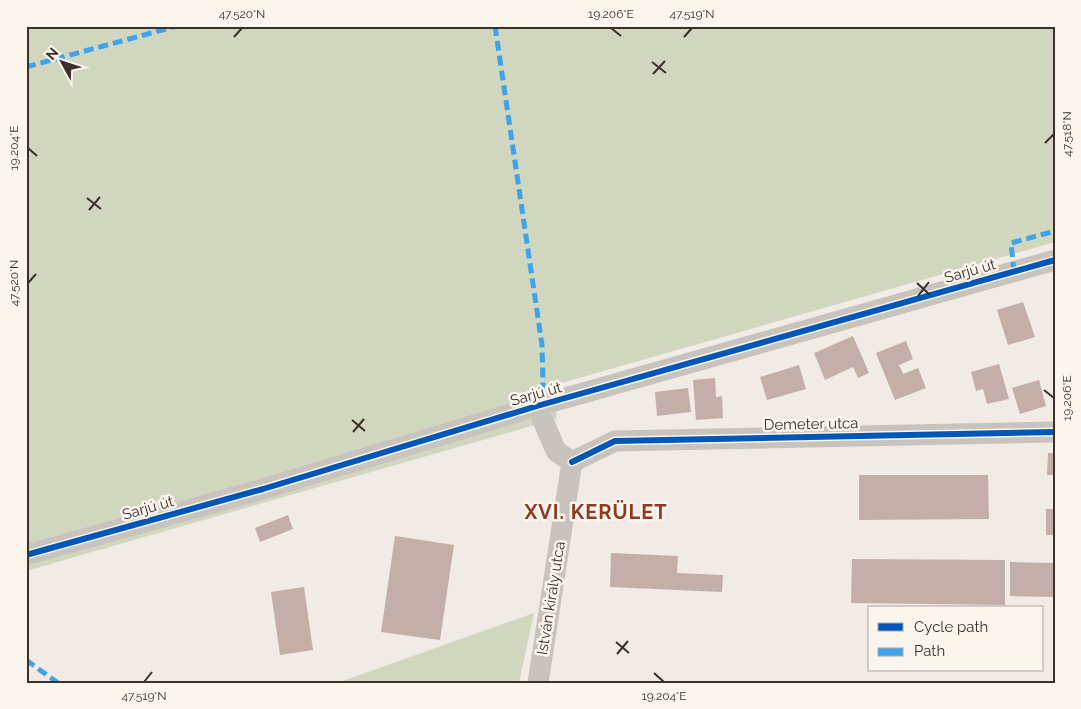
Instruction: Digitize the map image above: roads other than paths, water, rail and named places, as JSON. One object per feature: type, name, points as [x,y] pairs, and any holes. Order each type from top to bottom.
[{"type":"street","name":"Sarjú út","points":[[26,555],[263,489],[537,406],[1055,260]]},
{"type":"street","points":[[537,406],[556,451],[572,462]]},
{"type":"street","name":"Demeter utca","points":[[572,462],[615,441],[1055,432]]},
{"type":"street","name":"István király utca","points":[[538,683],[572,462]]},
{"type":"district","name":"XVI. KERÜLET","points":[[596,512]]}]
